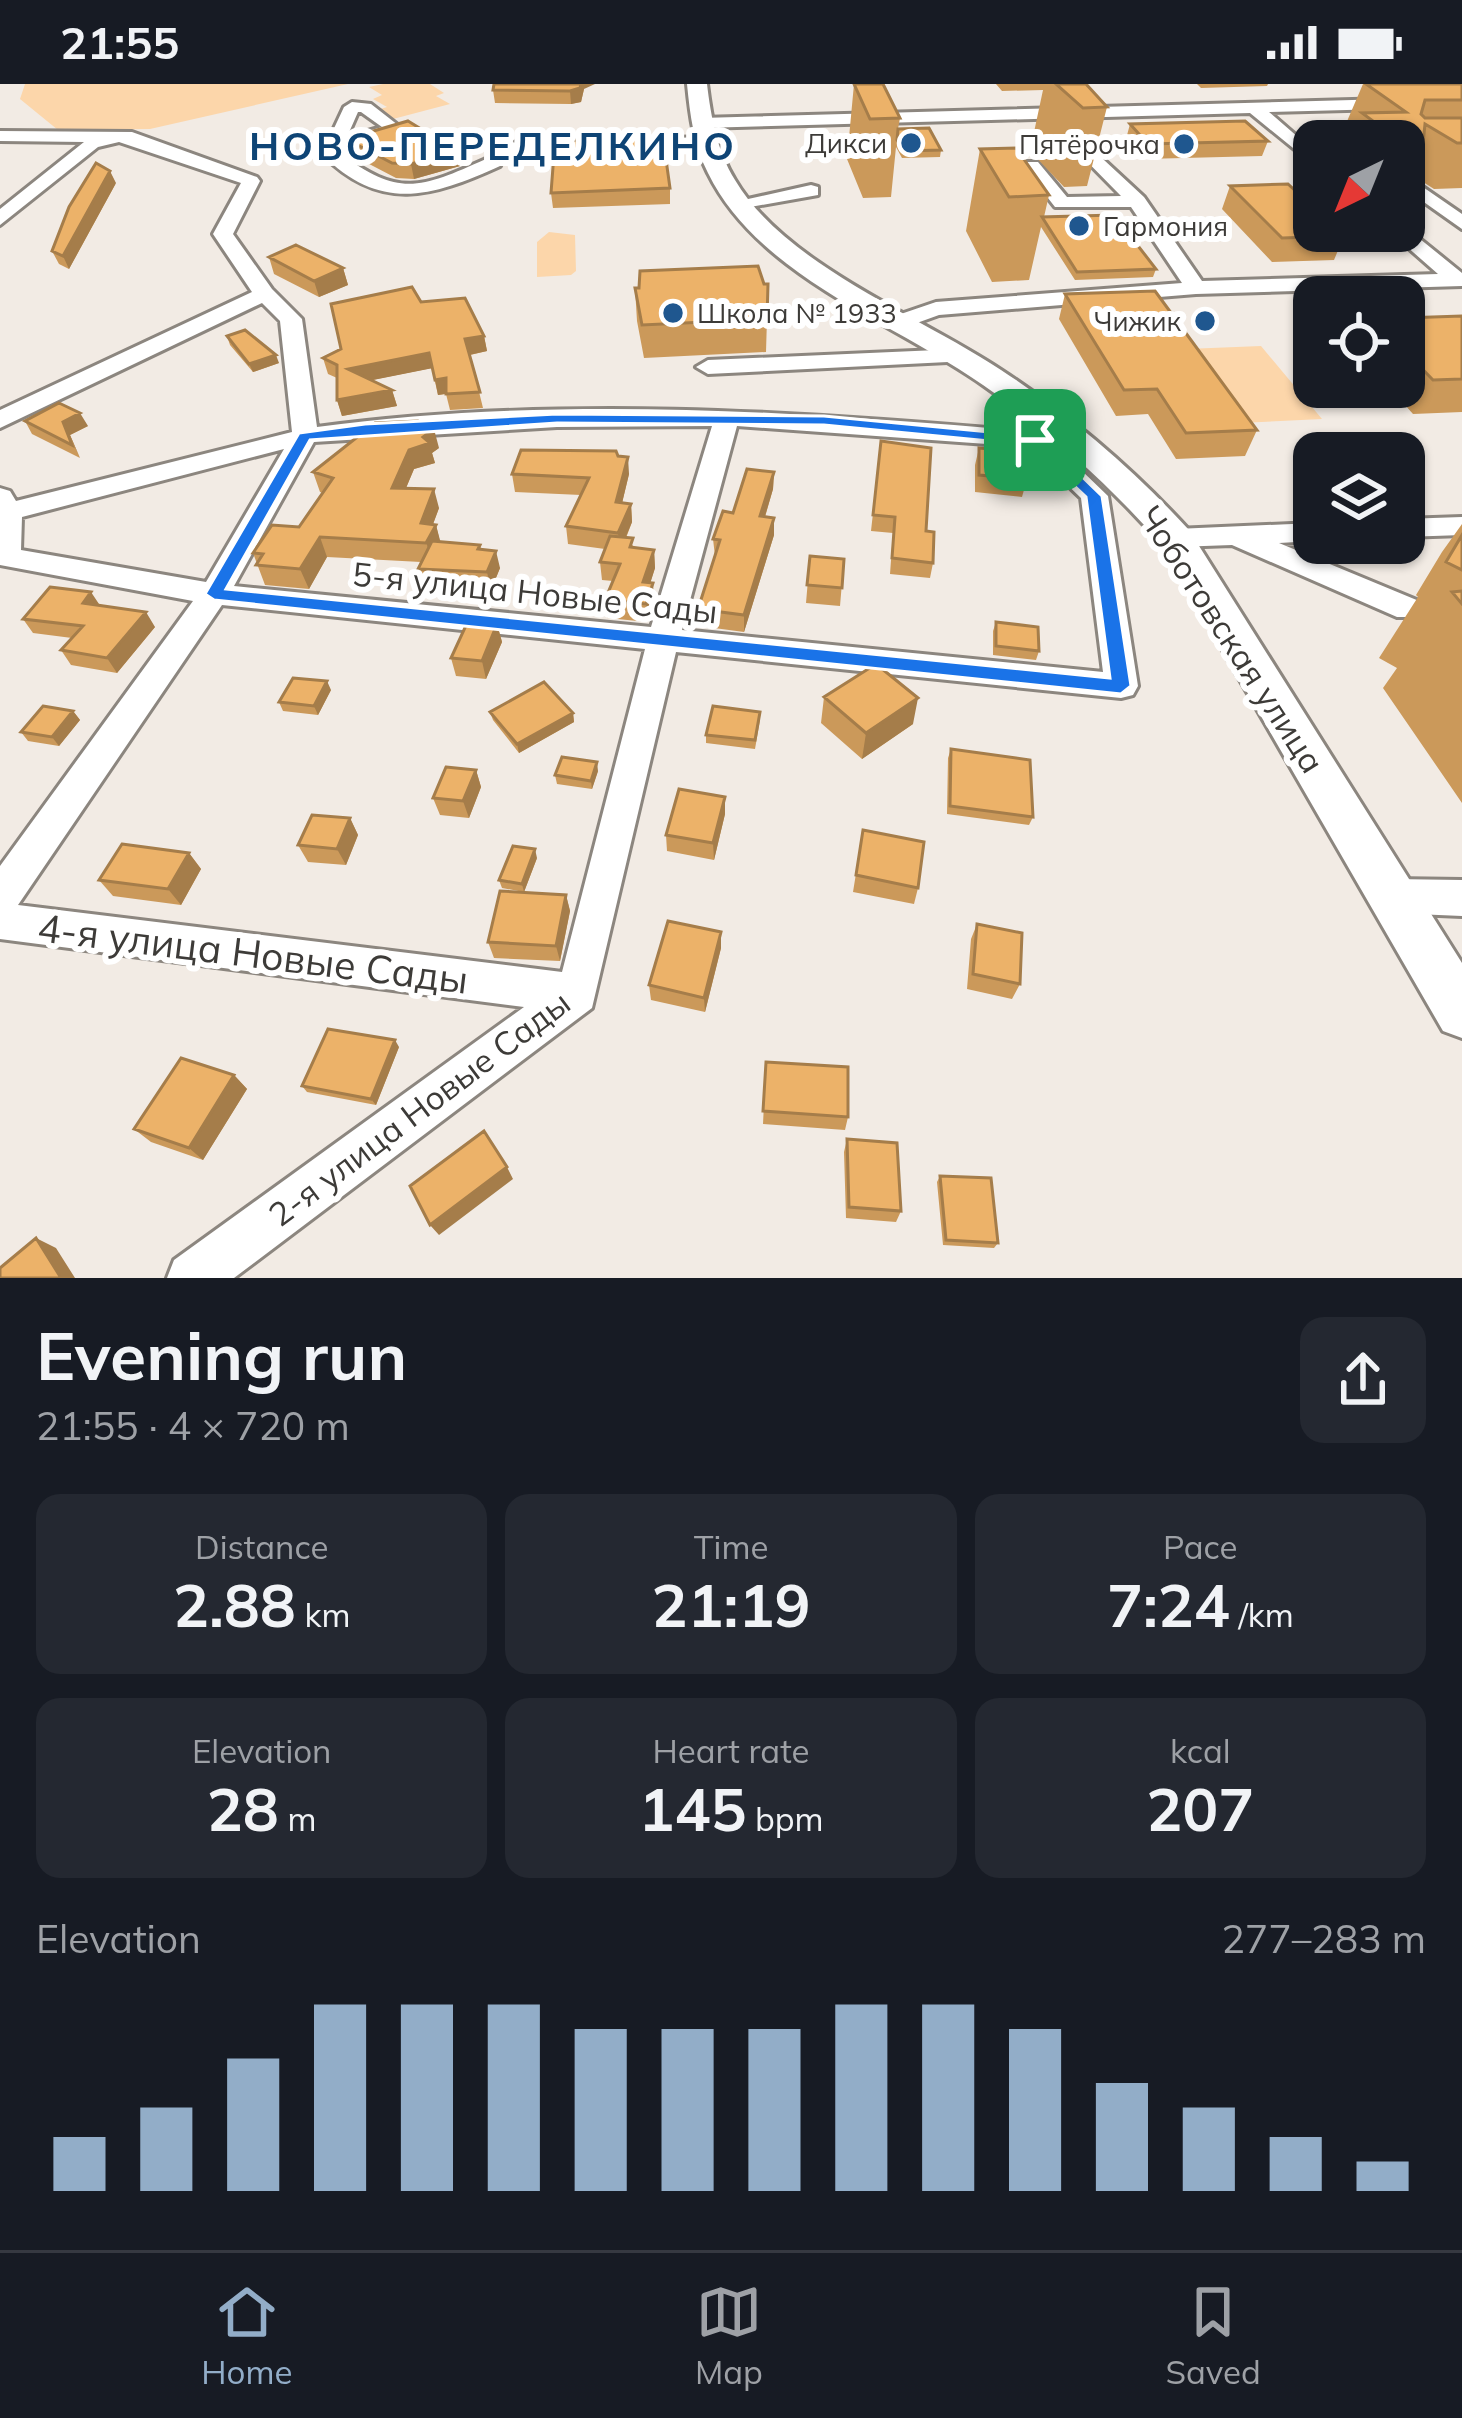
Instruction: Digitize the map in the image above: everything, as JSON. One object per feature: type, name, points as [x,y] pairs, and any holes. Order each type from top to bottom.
[{"type":"main road","name":"Чоботовская улица","points":[[697,84],[703,132],[718,174],[770,234],[829,277],[960,356],[1048,436],[1132,485],[1176,538],[1462,1012]]},
{"type":"street","points":[[1172,94],[1188,109]]},
{"type":"street","points":[[1146,95],[1160,110]]},
{"type":"street","points":[[1119,96],[1133,110]]},
{"type":"street","points":[[567,139],[1051,112],[1462,102]]},
{"type":"street","points":[[1252,107],[1293,142]]},
{"type":"street","points":[[1051,112],[1116,170],[1196,288]]},
{"type":"street","points":[[335,146],[331,154],[377,187],[392,190],[479,169],[494,162],[498,148],[644,130]]},
{"type":"street","points":[[0,136],[132,137],[251,181],[224,234],[264,294],[291,320],[305,436],[214,594],[4,884]]},
{"type":"street","points":[[4,215],[93,142],[132,137]]},
{"type":"street","points":[[1283,164],[1293,162]]},
{"type":"street","points":[[1032,166],[1062,203],[1137,201]]},
{"type":"street","points":[[739,203],[811,191]]},
{"type":"street","points":[[1425,195],[1462,224]]},
{"type":"street","points":[[1425,252],[1460,280]]},
{"type":"street","points":[[903,321],[936,308],[1196,288],[1460,280]]},
{"type":"street","points":[[1431,281],[1462,308]]},
{"type":"street","points":[[0,420],[264,294]]},
{"type":"street","points":[[708,367],[960,356]]},
{"type":"street","points":[[3,508],[305,436],[365,428],[557,419],[727,418],[1048,436]]},
{"type":"street","name":"2-я улица Новые Сады","points":[[192,1278],[577,994],[663,641],[727,418]]},
{"type":"street","name":"5-я улица Новые Сады","points":[[3,508],[6,556],[214,594],[1121,686],[1094,496],[1048,436]]},
{"type":"street","points":[[1425,527],[1462,526]]},
{"type":"street","points":[[1176,538],[1293,533]]},
{"type":"street","points":[[1235,535],[1408,609]]},
{"type":"street","points":[[1392,896],[1462,898]]},
{"type":"street","name":"4-я улица Новые Сады","points":[[0,921],[577,994]]},
{"type":"shaded area","points":[[25,84],[348,84],[150,129],[58,130],[20,99]]},
{"type":"shaded area","points":[[430,84],[444,93],[436,96],[450,104],[393,119],[377,110],[387,107],[373,99],[382,95],[369,87]]},
{"type":"shaded area","points":[[549,232],[575,235],[576,271],[571,275],[537,277],[537,242]]},
{"type":"shaded area","points":[[1261,346],[1293,384],[1293,408],[1313,408],[1322,419],[1240,423],[1186,349]]},
{"type":"building","points":[[494,84],[581,84],[570,91],[493,90]]},
{"type":"building","points":[[854,84],[883,84],[900,118],[870,119]]},
{"type":"building","points":[[1056,84],[1086,84],[1107,107],[1083,108]]},
{"type":"building","points":[[1366,84],[1462,84],[1462,100],[1425,100],[1421,114],[1462,118],[1462,143],[1425,120],[1372,120],[1362,113],[1406,112]]},
{"type":"building","points":[[408,121],[457,151],[411,164],[392,163],[346,139]]},
{"type":"building","points":[[1245,121],[1268,141],[1148,144],[1130,124]]},
{"type":"building","points":[[929,128],[941,150],[903,151],[898,129]]},
{"type":"building","points":[[663,138],[670,188],[551,193],[555,141]]},
{"type":"building","points":[[1016,148],[1049,195],[1009,197],[980,149]]},
{"type":"building","points":[[96,163],[110,171],[63,256],[52,251],[69,207]]},
{"type":"building","points":[[1288,184],[1293,189],[1293,238],[1282,238],[1230,186]]},
{"type":"building","points":[[1114,215],[1156,269],[1077,272],[1042,217]]},
{"type":"building","points":[[296,245],[343,268],[314,281],[269,257]]},
{"type":"building","points":[[758,266],[768,284],[767,319],[642,325],[635,288],[639,288],[640,271]]},
{"type":"building","points":[[412,287],[421,302],[465,298],[484,336],[465,339],[480,392],[446,394],[446,378],[435,380],[429,353],[348,369],[392,390],[337,400],[337,365],[323,358],[341,349],[331,304]]},
{"type":"building","points":[[1155,291],[1257,430],[1186,433],[1157,389],[1124,390],[1065,294]]},
{"type":"building","points":[[1462,316],[1462,379],[1433,380],[1425,372],[1425,317]]},
{"type":"building","points":[[245,330],[276,355],[249,364],[227,336]]},
{"type":"building","points":[[59,403],[80,413],[63,422],[72,445],[25,421]]},
{"type":"building","points":[[418,421],[434,429],[423,437],[430,443],[409,450],[392,488],[434,489],[421,523],[436,525],[426,543],[320,537],[300,569],[256,565],[263,554],[253,553],[272,525],[299,527],[333,478],[313,472],[375,423]]},
{"type":"building","points":[[881,441],[931,448],[926,531],[934,532],[933,563],[892,558],[895,517],[873,515]]},
{"type":"building","points":[[979,448],[1025,452],[1027,479],[979,475]]},
{"type":"building","points":[[521,450],[616,451],[628,457],[616,502],[631,504],[618,533],[566,526],[589,478],[512,474]]},
{"type":"building","points":[[747,469],[774,472],[760,516],[774,518],[744,615],[698,609],[720,540],[713,539],[723,511],[733,513]]},
{"type":"building","points":[[1462,535],[1462,570],[1446,562]]},
{"type":"building","points":[[610,536],[633,538],[630,547],[654,550],[643,582],[653,583],[646,604],[605,600],[620,564],[600,562]]},
{"type":"building","points":[[432,541],[496,551],[487,572],[418,569]]},
{"type":"building","points":[[810,556],[844,559],[842,588],[807,585]]},
{"type":"building","points":[[50,587],[91,592],[83,603],[146,612],[107,658],[61,650],[83,626],[23,619]]},
{"type":"building","points":[[468,621],[497,624],[482,661],[451,658]]},
{"type":"building","points":[[996,622],[1038,627],[1039,651],[996,646]]},
{"type":"building","points":[[876,664],[918,698],[866,733],[824,697]]},
{"type":"building","points":[[293,678],[327,681],[314,706],[279,702]]},
{"type":"building","points":[[544,682],[573,713],[517,744],[490,712]]},
{"type":"building","points":[[43,706],[73,711],[52,737],[21,732]]},
{"type":"building","points":[[713,706],[760,712],[755,740],[706,735]]},
{"type":"building","points":[[951,749],[1030,760],[1033,817],[950,806]]},
{"type":"building","points":[[562,757],[597,762],[591,781],[555,775]]},
{"type":"building","points":[[446,767],[476,770],[463,801],[433,798]]},
{"type":"building","points":[[679,789],[725,797],[713,843],[666,835]]},
{"type":"building","points":[[312,815],[350,818],[337,849],[298,845]]},
{"type":"building","points":[[863,830],[924,842],[918,888],[856,875]]},
{"type":"building","points":[[122,844],[189,853],[168,889],[99,880]]},
{"type":"building","points":[[513,846],[535,849],[522,884],[499,880]]},
{"type":"building","points":[[500,891],[566,895],[556,946],[488,942]]},
{"type":"building","points":[[668,921],[721,932],[704,998],[649,985]]},
{"type":"building","points":[[977,924],[1022,933],[1020,984],[973,974]]},
{"type":"building","points":[[328,1029],[395,1040],[371,1099],[302,1086]]},
{"type":"building","points":[[181,1058],[234,1075],[189,1148],[134,1129]]},
{"type":"building","points":[[766,1062],[848,1067],[848,1117],[763,1111]]},
{"type":"building","points":[[484,1131],[507,1167],[430,1225],[410,1186]]},
{"type":"building","points":[[847,1139],[897,1143],[901,1211],[849,1207]]},
{"type":"building","points":[[940,1176],[991,1178],[998,1243],[946,1240]]},
{"type":"building","points":[[36,1238],[61,1278],[0,1278],[0,1268]]},
{"type":"place","name":"Дикси","points":[[911,143]]},
{"type":"place","name":"Пятёрочка","points":[[1184,144]]},
{"type":"place","name":"Гармония","points":[[1079,226]]},
{"type":"place","name":"Школа № 1933","points":[[673,313]]},
{"type":"place","name":"Чижик","points":[[1205,321]]},
{"type":"district","name":"НОВО-ПЕРЕДЕЛКИНО","points":[[493,145]]},
{"type":"route","points":[[727,418],[824,421],[1035,440],[1094,496],[1121,686],[214,594],[305,436],[365,428],[557,419],[727,418]]}]
